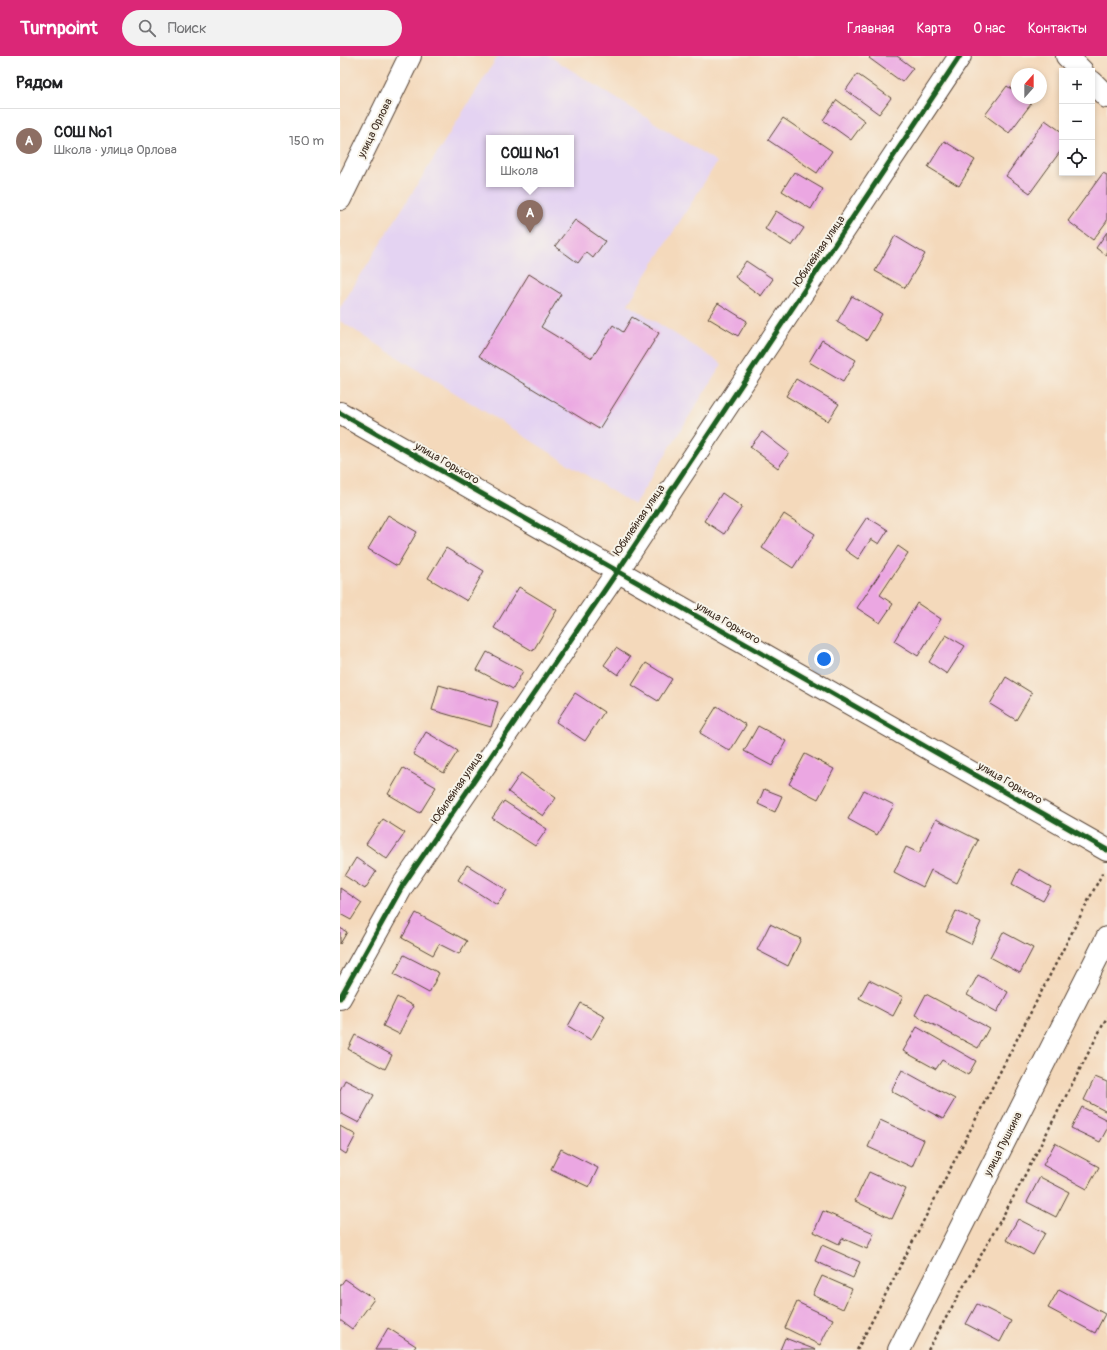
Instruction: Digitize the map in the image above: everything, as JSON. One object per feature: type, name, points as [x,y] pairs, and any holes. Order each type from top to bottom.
[{"type":"street","name":"улица Орлова","points":[[340,199],[410,56]]},
{"type":"street","name":"Юбилейная улица","points":[[340,998],[403,885],[617,572],[960,56]]},
{"type":"street","points":[[1067,56],[1079,68]]},
{"type":"street","points":[[1095,85],[1107,97]]},
{"type":"street","name":"улица Горького","points":[[340,414],[617,572],[1107,858]]},
{"type":"street","name":"улица Пушкина","points":[[899,1350],[1107,938]]},
{"type":"path","points":[[857,1350],[1107,858]]},
{"type":"path","points":[[928,1350],[1014,1196],[1107,1017]]},
{"type":"shaded area","points":[[498,56],[549,56],[717,162],[628,304],[722,364],[634,505],[340,321],[340,308]]},
{"type":"building","points":[[871,56],[897,56],[913,68],[902,82],[869,58]]},
{"type":"building","points":[[857,74],[891,98],[879,114],[846,90]]},
{"type":"building","points":[[1007,86],[1011,89],[1011,104],[1031,104],[1009,133],[985,115]]},
{"type":"building","points":[[837,100],[865,121],[851,140],[823,120]]},
{"type":"building","points":[[783,118],[832,151],[817,173],[768,140]]},
{"type":"building","points":[[1045,120],[1059,130],[1059,153],[1030,193],[1006,176]]},
{"type":"building","points":[[944,141],[975,160],[959,186],[928,167]]},
{"type":"building","points":[[794,172],[823,189],[811,209],[782,191]]},
{"type":"building","points":[[1103,173],[1107,175],[1107,221],[1093,240],[1068,221]]},
{"type":"building","points":[[776,211],[804,228],[792,246],[765,229]]},
{"type":"building","points":[[575,220],[605,241],[593,258],[586,252],[578,263],[555,246]]},
{"type":"building","points":[[1107,232],[1107,256],[1096,248]]},
{"type":"building","points":[[895,236],[925,254],[905,288],[875,271]]},
{"type":"building","points":[[746,261],[773,279],[761,296],[735,277]]},
{"type":"building","points":[[529,274],[561,294],[541,327],[592,358],[613,325],[623,332],[632,317],[659,333],[599,429],[479,356]]},
{"type":"building","points":[[852,296],[882,314],[867,340],[837,322]]},
{"type":"building","points":[[718,303],[747,321],[738,336],[708,318]]},
{"type":"building","points":[[822,340],[856,360],[843,382],[809,362]]},
{"type":"building","points":[[796,379],[839,404],[828,421],[786,396]]},
{"type":"building","points":[[762,432],[789,453],[778,468],[750,447]]},
{"type":"building","points":[[722,493],[742,507],[724,534],[704,521]]},
{"type":"building","points":[[784,514],[815,534],[793,568],[762,548]]},
{"type":"building","points":[[388,515],[417,532],[397,566],[368,549]]},
{"type":"building","points":[[867,517],[888,530],[879,544],[871,539],[858,559],[845,550]]},
{"type":"building","points":[[898,546],[908,553],[880,595],[893,604],[880,623],[857,608]]},
{"type":"building","points":[[446,548],[484,571],[467,601],[428,578]]},
{"type":"building","points":[[519,587],[557,610],[533,651],[494,628]]},
{"type":"building","points":[[917,603],[941,619],[918,656],[894,641]]},
{"type":"building","points":[[946,635],[965,646],[947,674],[929,662]]},
{"type":"building","points":[[616,648],[630,657],[618,675],[604,665]]},
{"type":"building","points":[[487,652],[523,671],[513,689],[477,670]]},
{"type":"building","points":[[646,663],[672,679],[658,701],[632,685]]},
{"type":"building","points":[[1006,677],[1032,693],[1016,720],[990,704]]},
{"type":"building","points":[[439,685],[498,702],[491,727],[432,710]]},
{"type":"building","points":[[575,693],[604,712],[585,741],[556,722]]},
{"type":"building","points":[[717,706],[746,725],[730,751],[700,733]]},
{"type":"building","points":[[758,726],[786,741],[772,766],[744,751]]},
{"type":"building","points":[[426,732],[458,751],[444,773],[413,754]]},
{"type":"building","points":[[805,754],[834,769],[818,799],[789,784]]},
{"type":"building","points":[[403,768],[436,787],[420,813],[388,794]]},
{"type":"building","points":[[521,773],[556,798],[543,816],[508,792]]},
{"type":"building","points":[[764,789],[782,796],[775,812],[758,804]]},
{"type":"building","points":[[864,790],[894,805],[877,835],[848,819]]},
{"type":"building","points":[[504,801],[547,829],[535,846],[492,818]]},
{"type":"building","points":[[383,819],[405,833],[387,859],[366,844]]},
{"type":"building","points":[[936,819],[978,840],[957,883],[931,870],[923,887],[894,872],[906,847],[919,853]]},
{"type":"building","points":[[356,858],[376,872],[365,889],[345,876]]},
{"type":"building","points":[[467,865],[507,890],[497,905],[458,880]]},
{"type":"building","points":[[1019,869],[1051,887],[1043,901],[1012,884]]},
{"type":"building","points":[[340,888],[362,903],[351,920],[340,914]]},
{"type":"building","points":[[956,911],[981,922],[971,944],[946,932]]},
{"type":"building","points":[[416,913],[467,941],[459,954],[439,944],[433,955],[402,938]]},
{"type":"building","points":[[770,924],[801,939],[788,966],[757,950]]},
{"type":"building","points":[[340,928],[347,932],[340,944]]},
{"type":"building","points":[[1003,932],[1033,948],[1020,973],[990,957]]},
{"type":"building","points":[[404,955],[439,973],[429,993],[394,974]]},
{"type":"building","points":[[978,975],[1008,992],[997,1012],[967,995]]},
{"type":"building","points":[[869,980],[903,997],[893,1016],[859,998]]},
{"type":"building","points":[[926,994],[989,1028],[978,1048],[915,1015]]},
{"type":"building","points":[[397,997],[413,1006],[399,1034],[383,1026]]},
{"type":"building","points":[[581,1003],[605,1016],[591,1040],[568,1026]]},
{"type":"building","points":[[917,1027],[976,1061],[968,1075],[942,1060],[936,1069],[903,1051]]},
{"type":"building","points":[[355,1035],[392,1055],[385,1069],[348,1049]]},
{"type":"building","points":[[902,1070],[955,1099],[943,1119],[891,1091]]},
{"type":"building","points":[[1095,1077],[1107,1082],[1107,1112],[1084,1100]]},
{"type":"building","points":[[345,1080],[374,1095],[359,1123],[340,1113],[340,1090]]},
{"type":"building","points":[[1082,1107],[1107,1120],[1107,1129],[1100,1142],[1071,1128]]},
{"type":"building","points":[[880,1120],[924,1140],[912,1167],[868,1147]]},
{"type":"building","points":[[340,1126],[356,1135],[346,1154],[340,1150]]},
{"type":"building","points":[[1055,1143],[1099,1167],[1087,1189],[1043,1165]]},
{"type":"building","points":[[561,1149],[598,1168],[589,1187],[551,1169]]},
{"type":"building","points":[[869,1172],[906,1189],[892,1219],[855,1201]]},
{"type":"building","points":[[1040,1177],[1069,1192],[1056,1217],[1027,1202]]},
{"type":"building","points":[[823,1211],[874,1233],[867,1249],[842,1238],[839,1244],[814,1232]]},
{"type":"building","points":[[1018,1219],[1045,1233],[1033,1255],[1006,1240]]},
{"type":"building","points":[[822,1245],[860,1262],[853,1278],[815,1261]]},
{"type":"building","points":[[822,1276],[852,1289],[843,1309],[813,1295]]},
{"type":"building","points":[[345,1279],[374,1299],[352,1329],[340,1320],[340,1286]]},
{"type":"building","points":[[1059,1289],[1105,1314],[1095,1333],[1048,1308]]},
{"type":"building","points":[[797,1302],[833,1319],[820,1345],[785,1328]]},
{"type":"building","points":[[977,1304],[1011,1321],[1000,1342],[966,1324]]},
{"type":"building","points":[[388,1328],[416,1346],[413,1350],[375,1350]]},
{"type":"building","points":[[785,1338],[816,1350],[780,1350]]},
{"type":"cycle path","points":[[340,998],[403,885],[617,572],[960,56]]},
{"type":"cycle path","points":[[340,413],[1107,850]]},
{"type":"place","name":"СОШ №1","points":[[530,233]]}]
